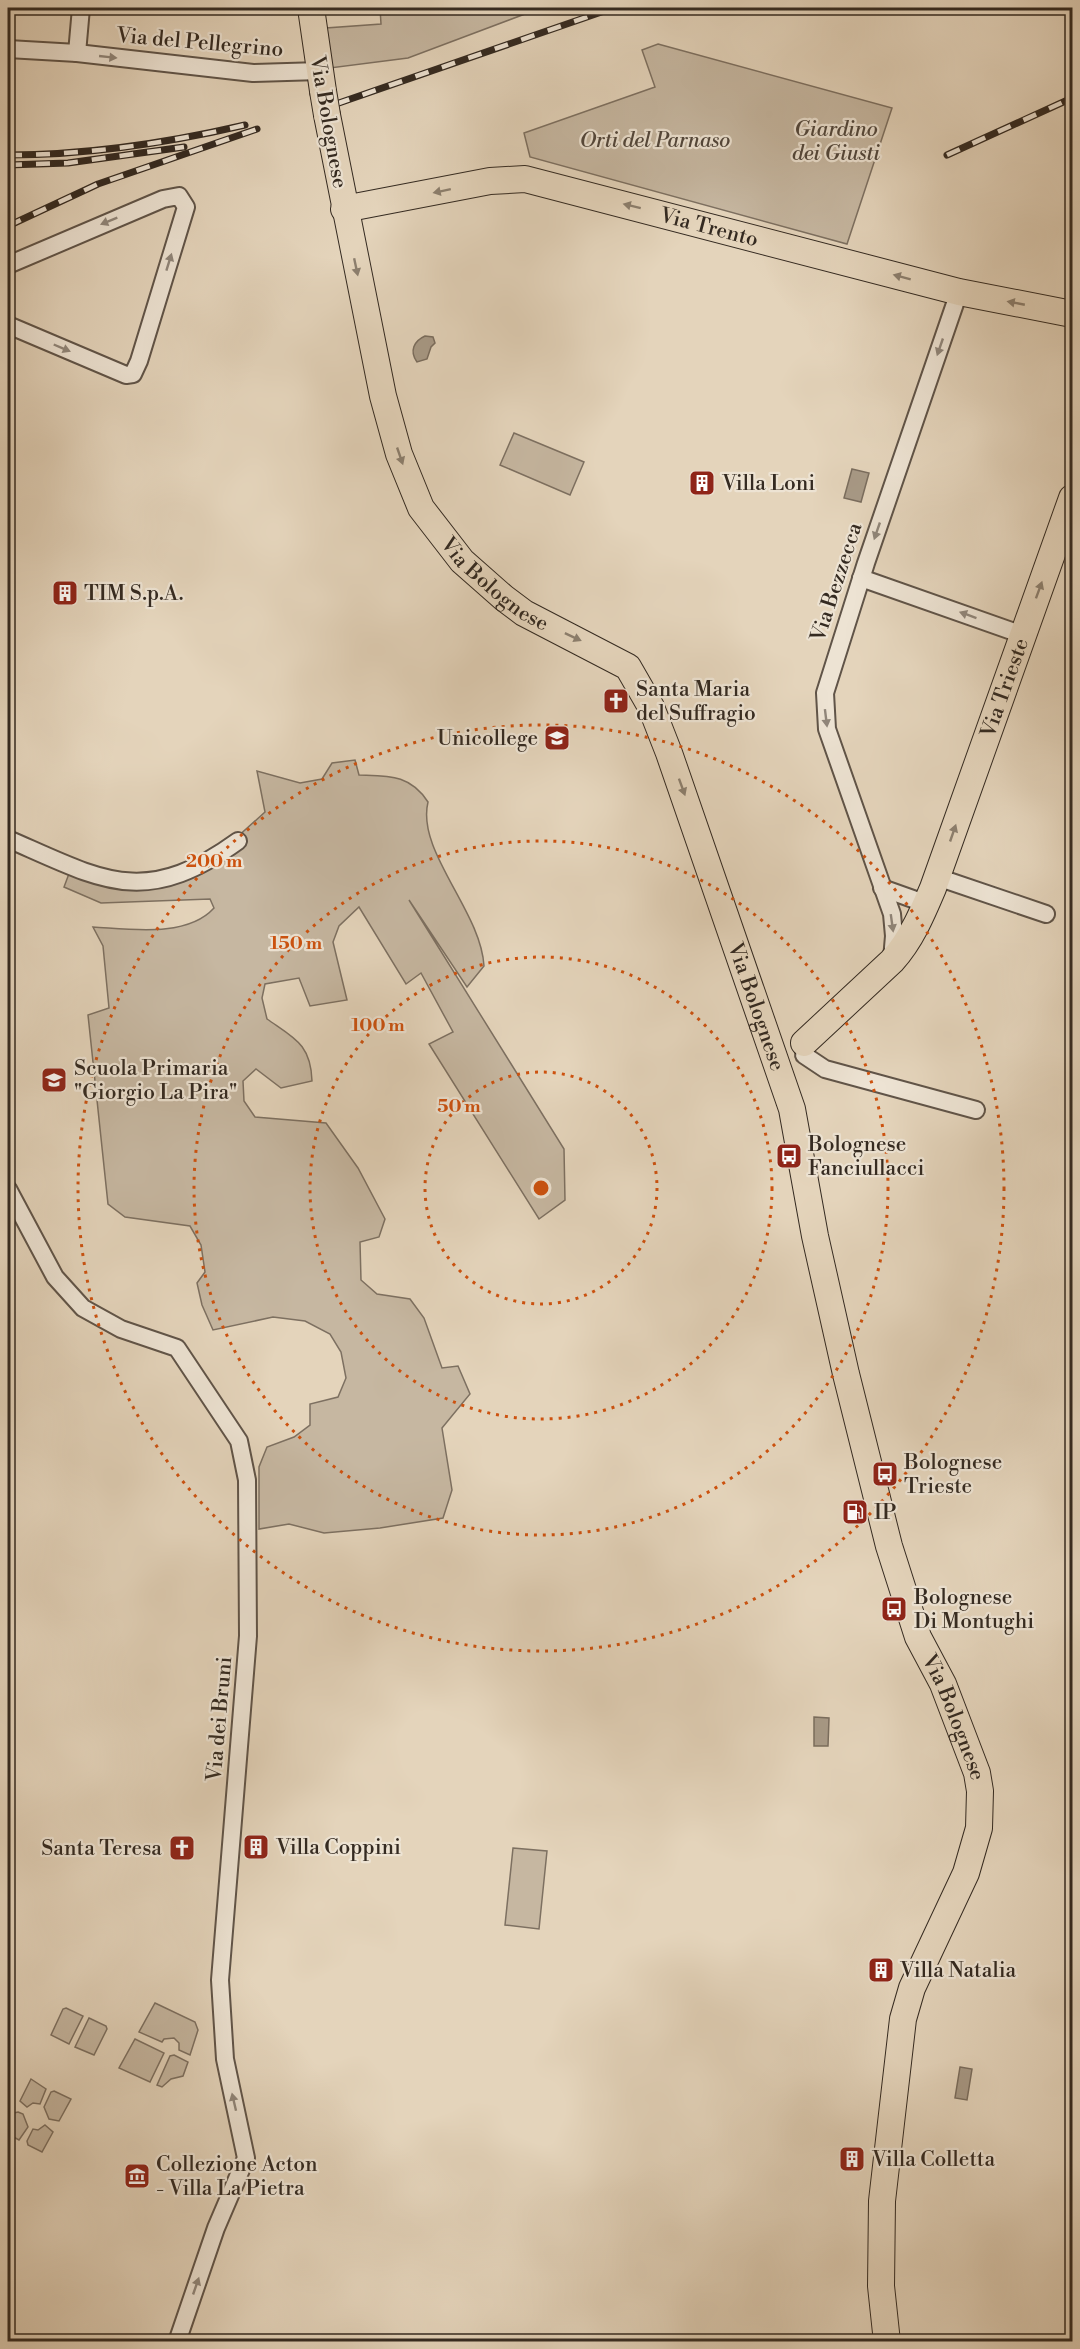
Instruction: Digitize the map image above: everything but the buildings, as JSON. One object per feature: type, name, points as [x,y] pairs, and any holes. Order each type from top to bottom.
[{"type":"main road","name":"Via Bolognese","points":[[311,8],[344,209],[383,396],[399,454],[418,501],[462,561],[504,598],[544,624],[618,660],[634,676],[651,706],[790,1053],[789,1098],[846,1374],[883,1528],[918,1637],[943,1684],[977,1773],[980,1791],[979,1828],[966,1873],[912,1988],[903,2019],[882,2201],[881,2286],[887,2342]]},
{"type":"main road","name":"Via Trento","points":[[344,209],[490,181],[525,179],[959,292],[1072,314]]},
{"type":"main road","name":"Via Trieste","points":[[790,1053],[892,961],[909,938],[927,904],[1072,498]]},
{"type":"street","points":[[77,53],[81,8]]},
{"type":"street","name":"Via del Pellegrino","points":[[8,49],[77,53],[253,73],[323,92]]},
{"type":"street","points":[[8,265],[163,199],[179,196],[185,202],[180,229],[133,374],[126,375],[8,325]]},
{"type":"street","name":"Via Bezzecca","points":[[892,961],[893,924],[834,752],[827,729],[824,704],[828,681],[861,578],[959,292]]},
{"type":"street","points":[[861,578],[1023,635]]},
{"type":"street","points":[[8,839],[97,877],[133,883],[165,877],[208,863],[238,841]]},
{"type":"street","points":[[937,877],[1046,914]]},
{"type":"street","points":[[882,888],[927,904]]},
{"type":"street","points":[[790,1053],[825,1069],[976,1110]]},
{"type":"street","name":"Via dei Bruni","points":[[8,1189],[55,1277],[83,1308],[122,1329],[177,1348],[239,1441],[244,1459],[249,1516],[248,1636],[220,1980],[225,2059],[246,2158],[216,2228],[177,2342]]},
{"type":"green space","points":[[380,8],[541,8],[408,58],[330,68],[326,28],[381,24]]},
{"type":"green space","points":[[658,44],[892,108],[847,244],[530,157],[524,133],[655,87],[642,50]]},
{"type":"green space","points":[[514,433],[584,462],[570,495],[500,465]]},
{"type":"green space","points":[[355,760],[359,775],[398,778],[406,781],[414,786],[428,802],[427,821],[431,841],[480,945],[484,966],[467,987],[409,900],[564,1149],[565,1200],[539,1219],[429,1044],[453,1032],[421,973],[406,984],[359,907],[339,926],[333,942],[347,1000],[310,1006],[299,978],[265,984],[262,998],[267,1019],[299,1043],[308,1058],[312,1081],[281,1088],[256,1069],[243,1081],[244,1101],[255,1117],[326,1123],[358,1168],[385,1219],[379,1237],[360,1242],[361,1280],[377,1294],[410,1299],[424,1318],[442,1368],[458,1366],[470,1394],[442,1428],[452,1490],[443,1518],[380,1528],[324,1533],[289,1524],[259,1529],[259,1467],[267,1447],[294,1437],[310,1425],[310,1404],[338,1397],[346,1378],[341,1352],[330,1334],[305,1321],[273,1317],[213,1330],[202,1305],[197,1283],[205,1272],[201,1245],[190,1226],[125,1217],[108,1204],[88,1015],[109,1008],[103,946],[93,927],[140,930],[174,928],[203,918],[214,908],[210,899],[101,903],[64,887],[70,871],[102,886],[129,888],[195,875],[265,812],[257,771],[300,783],[322,779],[332,763]]},
{"type":"green space","points":[[513,1848],[547,1851],[539,1929],[505,1925]]},
{"type":"green space","points":[[155,2003],[195,2022],[198,2030],[190,2055],[179,2050],[179,2043],[174,2038],[164,2039],[162,2042],[139,2032]]},
{"type":"green space","points":[[66,2008],[83,2016],[69,2044],[51,2035],[63,2009]]},
{"type":"green space","points":[[89,2018],[106,2026],[107,2029],[94,2055],[75,2047]]},
{"type":"green space","points":[[135,2039],[164,2053],[150,2082],[119,2068]]},
{"type":"green space","points":[[174,2055],[188,2062],[183,2076],[171,2079],[162,2087],[157,2085],[170,2056]]},
{"type":"green space","points":[[31,2079],[46,2089],[40,2104],[33,2103],[27,2107],[20,2101]]},
{"type":"green space","points":[[54,2091],[71,2099],[59,2121],[49,2119],[44,2107],[51,2092]]},
{"type":"green space","points":[[14,2113],[23,2114],[28,2127],[19,2140],[8,2134],[8,2126]]},
{"type":"green space","points":[[45,2125],[53,2132],[42,2152],[28,2145],[27,2141],[33,2129],[38,2130]]},
{"type":"shaded area","points":[[425,336],[433,337],[435,343],[427,359],[417,362],[413,350],[418,341]]},
{"type":"shaded area","points":[[852,469],[869,473],[861,502],[844,498]]},
{"type":"shaded area","points":[[814,1717],[829,1718],[828,1746],[814,1746]]},
{"type":"shaded area","points":[[960,2067],[972,2069],[967,2100],[955,2098]]},
{"type":"railway","points":[[336,104],[613,8]]},
{"type":"railway","points":[[947,155],[1072,98]]},
{"type":"railway","points":[[8,155],[68,153],[127,147],[245,125]]},
{"type":"railway","points":[[8,226],[98,184],[257,129]]},
{"type":"railway","points":[[8,165],[68,163],[184,147]]},
{"type":"place","name":"Villa Loni","points":[[702,483]]},
{"type":"place","name":"TIM S.p.A.","points":[[65,593]]},
{"type":"place","name":"Santa Maria del Suffragio","points":[[616,701]]},
{"type":"place","name":"Unicollege","points":[[557,738]]},
{"type":"place","name":"Scuola Primaria \"Giorgio La Pira\"","points":[[54,1080]]},
{"type":"place","name":"Bolognese Fanciullacci","points":[[789,1156]]},
{"type":"place","name":"Bolognese Trieste","points":[[885,1474]]},
{"type":"place","name":"IP","points":[[855,1512]]},
{"type":"place","name":"Bolognese Di Montughi","points":[[894,1609]]},
{"type":"place","name":"Villa Coppini","points":[[256,1847]]},
{"type":"place","name":"Santa Teresa","points":[[182,1848]]},
{"type":"place","name":"Villa Natalia","points":[[881,1970]]},
{"type":"place","name":"Villa Colletta","points":[[852,2159]]},
{"type":"place","name":"Collezione Acton - Villa La Pietra","points":[[137,2176]]},
{"type":"park label","name":"Orti del Parnaso","points":[[655,140]]},
{"type":"park label","name":"Giardino dei Giusti","points":[[836,141]]}]
